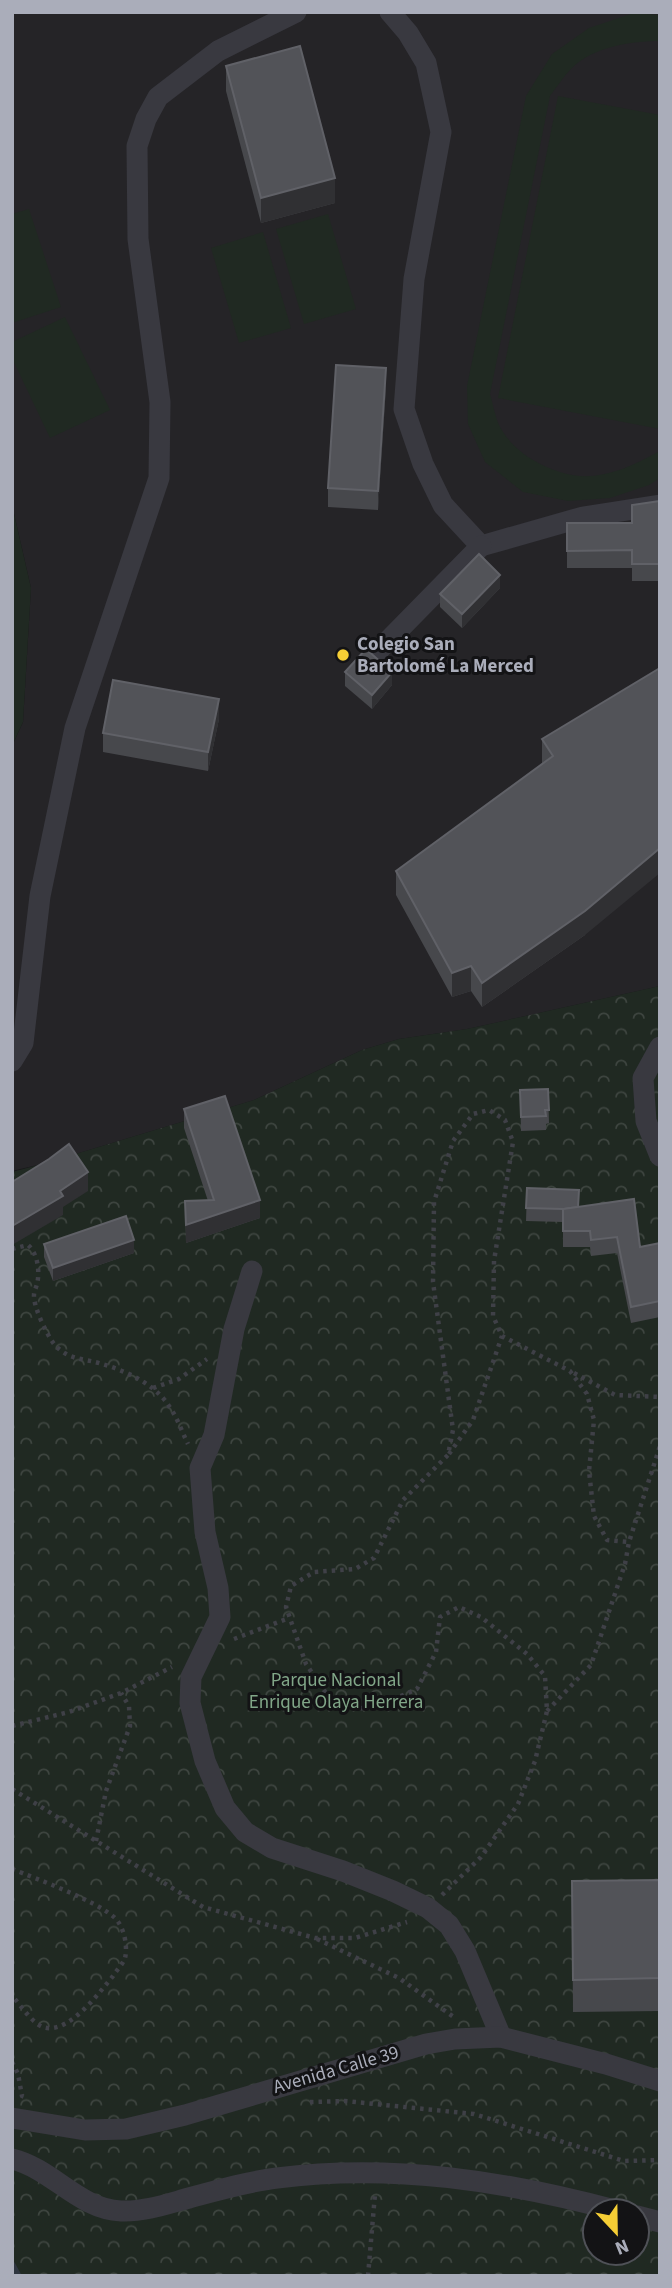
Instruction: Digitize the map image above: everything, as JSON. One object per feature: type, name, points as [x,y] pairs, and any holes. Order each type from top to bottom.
[{"type":"street","points":[[12,1061],[23,1043],[40,896],[75,728],[159,478],[160,402],[138,239],[137,146],[146,119],[158,97],[218,51],[296,12]]},
{"type":"street","points":[[390,12],[408,33],[426,63],[441,132],[414,279],[404,410],[443,506],[481,546]]},
{"type":"street","points":[[379,650],[481,546],[583,517],[660,505]]},
{"type":"street","points":[[660,1047],[643,1078],[646,1121],[660,1156]]},
{"type":"street","points":[[252,1271],[234,1329],[214,1435],[200,1468],[205,1532],[218,1588],[220,1617],[191,1677],[190,1703],[205,1761],[225,1808],[245,1832],[272,1848],[343,1871],[428,1908],[449,1925],[465,1951],[491,2037]]},
{"type":"street","name":"Avenida Calle 39","points":[[12,2118],[85,2130],[127,2129],[185,2115],[426,2043],[491,2037],[606,2064],[660,2081]]},
{"type":"street","points":[[12,2159],[38,2168],[87,2202],[122,2211],[153,2207],[244,2182],[281,2177],[377,2172],[445,2176],[549,2193],[581,2201]]},
{"type":"path","points":[[448,1455],[453,1430],[433,1282],[434,1202],[453,1141],[473,1114],[489,1110],[505,1120],[513,1142],[494,1261],[493,1316],[502,1336],[615,1395],[660,1397]]},
{"type":"path","points":[[12,1249],[28,1245],[35,1253],[38,1281],[34,1295],[52,1342],[62,1351],[82,1361],[111,1367],[153,1388],[169,1405],[200,1468]]},
{"type":"path","points":[[153,1388],[179,1378],[202,1364],[234,1329]]},
{"type":"path","points":[[315,1938],[355,1938],[404,1924],[428,1908],[481,1857],[518,1804],[534,1761],[547,1711],[545,1676],[527,1654],[481,1617],[458,1607],[440,1617],[436,1652],[417,1689],[385,1703],[358,1709],[328,1696],[306,1664],[286,1607],[291,1586],[314,1572],[355,1569],[374,1558],[403,1500],[448,1455],[473,1420],[502,1336]]},
{"type":"path","points":[[570,1370],[587,1394],[594,1420],[589,1471],[594,1516],[607,1541],[629,1542]]},
{"type":"path","points":[[547,1711],[591,1665],[660,1446]]},
{"type":"path","points":[[12,1726],[69,1712],[121,1693],[206,1649],[289,1618]]},
{"type":"path","points":[[96,1841],[106,1791],[130,1726],[129,1706],[121,1693]]},
{"type":"path","points":[[12,1789],[203,1907],[315,1938],[400,1978],[491,2037]]},
{"type":"path","points":[[12,1868],[90,1903],[115,1918],[124,1933],[125,1942],[125,1960],[101,1991],[78,2015],[59,2027],[48,2029],[40,2026],[12,1996]]},
{"type":"path","points":[[12,2062],[18,2074],[22,2096],[34,2101]]},
{"type":"path","points":[[304,2102],[345,2101],[474,2114],[624,2161],[660,2160]]},
{"type":"path","points":[[368,2276],[377,2172]]},
{"type":"shaded area","name":"Colegio San Bartolomé La Merced","points":[[12,12],[660,12],[660,986],[467,1029],[399,1039],[362,1050],[254,1100],[12,1171],[12,746],[23,722],[31,588],[12,505]]},
{"type":"green space","points":[[634,13],[660,15],[660,41],[625,44],[590,55],[571,69],[550,96],[490,394],[499,425],[509,440],[528,457],[550,469],[582,476],[597,475],[628,467],[660,451],[660,478],[649,485],[610,498],[568,501],[523,492],[485,462],[468,424],[467,386],[526,96],[552,54],[589,28]]},
{"type":"green space","points":[[558,96],[660,115],[660,429],[498,398]]},
{"type":"green space","points":[[29,209],[61,307],[12,323],[12,214]]},
{"type":"green space","points":[[328,214],[356,309],[304,324],[276,229]]},
{"type":"green space","points":[[263,232],[291,328],[239,343],[211,248]]},
{"type":"green space","points":[[65,317],[110,410],[50,438],[12,358],[12,342]]},
{"type":"green space","points":[[12,505],[31,588],[23,722],[12,746]]},
{"type":"green space","name":"Parque Nacional Enrique Olaya Herrera","points":[[660,986],[660,2276],[12,2276],[12,1172],[254,1100],[362,1050],[399,1039],[467,1029]]},
{"type":"building","points":[[300,46],[335,178],[261,198],[226,66]]},
{"type":"building","points":[[336,365],[386,368],[378,491],[328,488]]},
{"type":"building","points":[[660,501],[660,564],[632,564],[632,550],[567,551],[567,523],[632,523],[632,505]]},
{"type":"building","points":[[479,554],[500,575],[462,614],[440,594]]},
{"type":"building","points":[[366,649],[392,672],[372,695],[345,672]]},
{"type":"building","points":[[660,668],[660,848],[585,911],[482,983],[471,966],[452,973],[396,871],[553,756],[542,739]]},
{"type":"building","points":[[113,680],[219,699],[208,752],[103,733]]},
{"type":"building","points":[[548,1089],[549,1110],[545,1110],[546,1116],[521,1117],[520,1090]]},
{"type":"building","points":[[225,1096],[260,1200],[186,1225],[185,1201],[214,1200],[184,1109]]},
{"type":"building","points":[[69,1144],[88,1172],[60,1191],[63,1196],[12,1226],[12,1182]]},
{"type":"building","points":[[527,1188],[579,1190],[578,1207],[526,1208]]},
{"type":"building","points":[[634,1199],[640,1247],[660,1243],[660,1301],[631,1307],[617,1237],[591,1240],[590,1231],[563,1231],[563,1209]]},
{"type":"building","points":[[126,1216],[134,1240],[53,1268],[44,1244]]},
{"type":"building","points":[[660,1880],[660,1978],[573,1980],[572,1881]]},
{"type":"waterway","points":[[12,2265],[18,2276]]},
{"type":"place","name":"Colegio San Bartolomé La Merced","points":[[343,655]]}]
